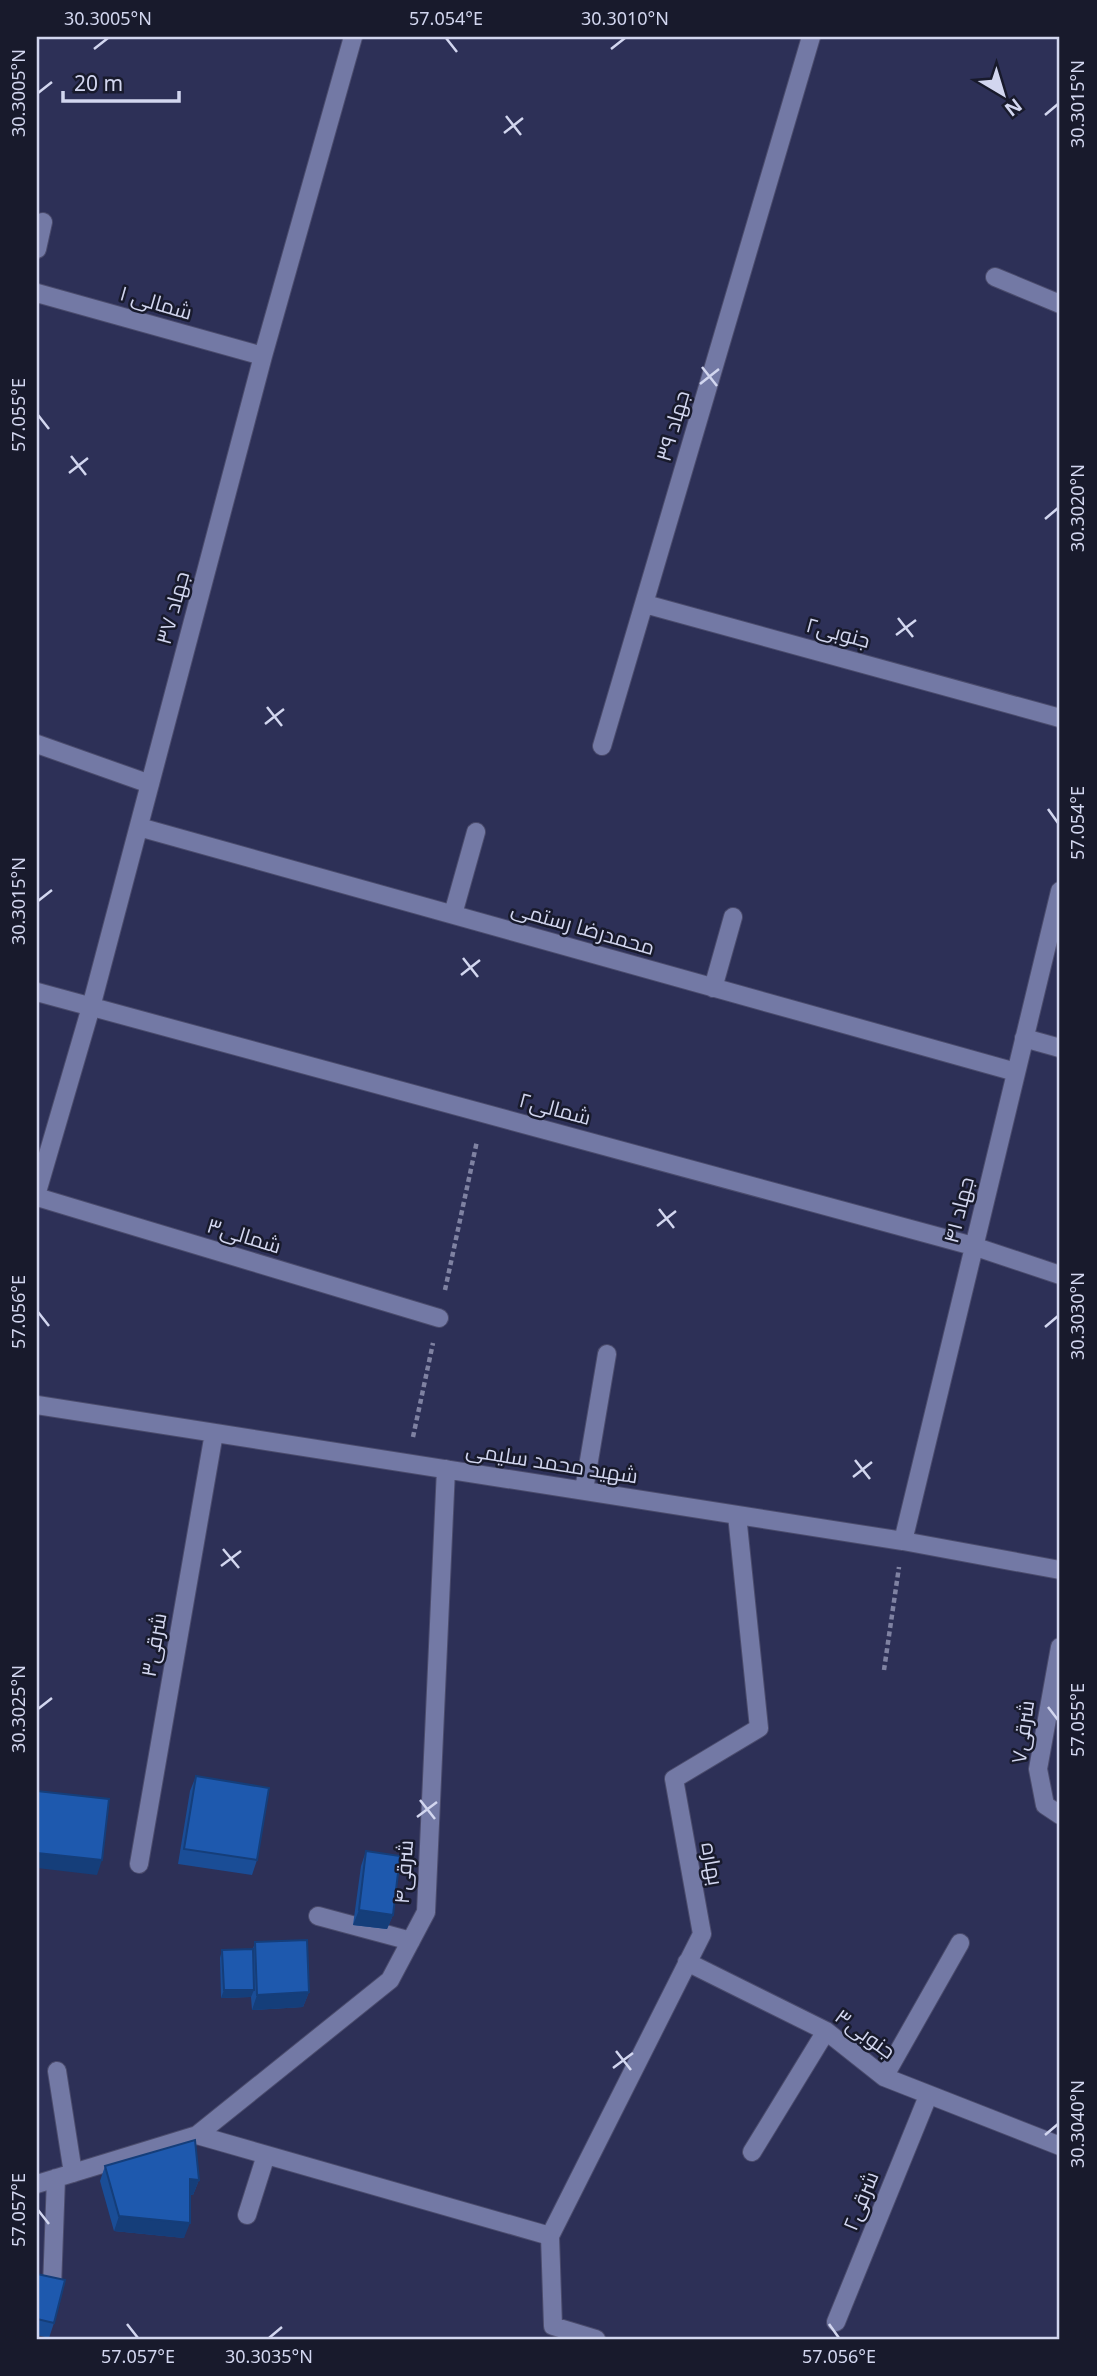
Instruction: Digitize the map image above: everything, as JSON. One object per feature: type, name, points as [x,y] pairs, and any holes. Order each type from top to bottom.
[{"type":"street","name":"جهاد ۳۷","points":[[37,1192],[92,1007],[263,356],[353,37]]},
{"type":"street","name":"جهاد ۳۹","points":[[602,746],[811,37]]},
{"type":"street","points":[[37,249],[43,222]]},
{"type":"street","points":[[995,277],[1060,304]]},
{"type":"street","name":"شمالی ۱","points":[[37,293],[263,356]]},
{"type":"street","name":"جنوبی۲","points":[[645,604],[1060,718]]},
{"type":"street","points":[[37,744],[150,784]]},
{"type":"street","name":"محمدرضا رستمی","points":[[139,827],[1016,1072]]},
{"type":"street","points":[[453,914],[476,832]]},
{"type":"street","name":"جهاد ۴۱","points":[[903,1541],[1060,891]]},
{"type":"street","points":[[713,988],[733,917]]},
{"type":"street","name":"شمالی۲","points":[[37,992],[974,1246],[1060,1275]]},
{"type":"street","points":[[1024,1038],[1060,1048]]},
{"type":"street","name":"شمالی۳","points":[[37,1197],[439,1318]]},
{"type":"street","points":[[584,1490],[607,1354]]},
{"type":"street","name":"شهید محمد سلیمی","points":[[37,1405],[903,1541],[1060,1570]]},
{"type":"street","name":"شرقی۳","points":[[139,1864],[214,1433]]},
{"type":"street","name":"شرقی۴","points":[[197,2135],[390,1980],[426,1912],[446,1469]]},
{"type":"street","name":"بهاره","points":[[550,2236],[702,1934],[674,1779],[759,1728],[737,1515]]},
{"type":"street","name":"شرقی۷","points":[[1060,1647],[1038,1769],[1045,1805],[1060,1815]]},
{"type":"street","points":[[318,1916],[411,1941]]},
{"type":"street","points":[[884,2077],[960,1943]]},
{"type":"street","name":"جنوبی۳","points":[[687,1962],[827,2031],[884,2077],[1060,2146]]},
{"type":"street","points":[[752,2152],[827,2031]]},
{"type":"street","points":[[52,2287],[64,2176],[57,2071]]},
{"type":"street","name":"شرقی۲","points":[[836,2322],[928,2096]]},
{"type":"street","points":[[37,2184],[197,2135],[550,2236],[549,2333],[596,2339]]},
{"type":"street","points":[[247,2216],[265,2155]]},
{"type":"path","points":[[884,1670],[903,1541]]},
{"type":"building","points":[[196,1776],[269,1788],[257,1860],[184,1849]]},
{"type":"building","points":[[37,1791],[109,1799],[102,1860],[37,1853]]},
{"type":"building","points":[[366,1851],[400,1856],[393,1915],[359,1910]]},
{"type":"building","points":[[307,1940],[309,1992],[257,1995],[255,1942]]},
{"type":"building","points":[[253,1949],[254,1990],[224,1990],[222,1950]]},
{"type":"building","points":[[195,2140],[199,2180],[190,2179],[190,2223],[119,2216],[105,2166]]},
{"type":"building","points":[[37,2274],[65,2280],[54,2323],[37,2319]]}]
